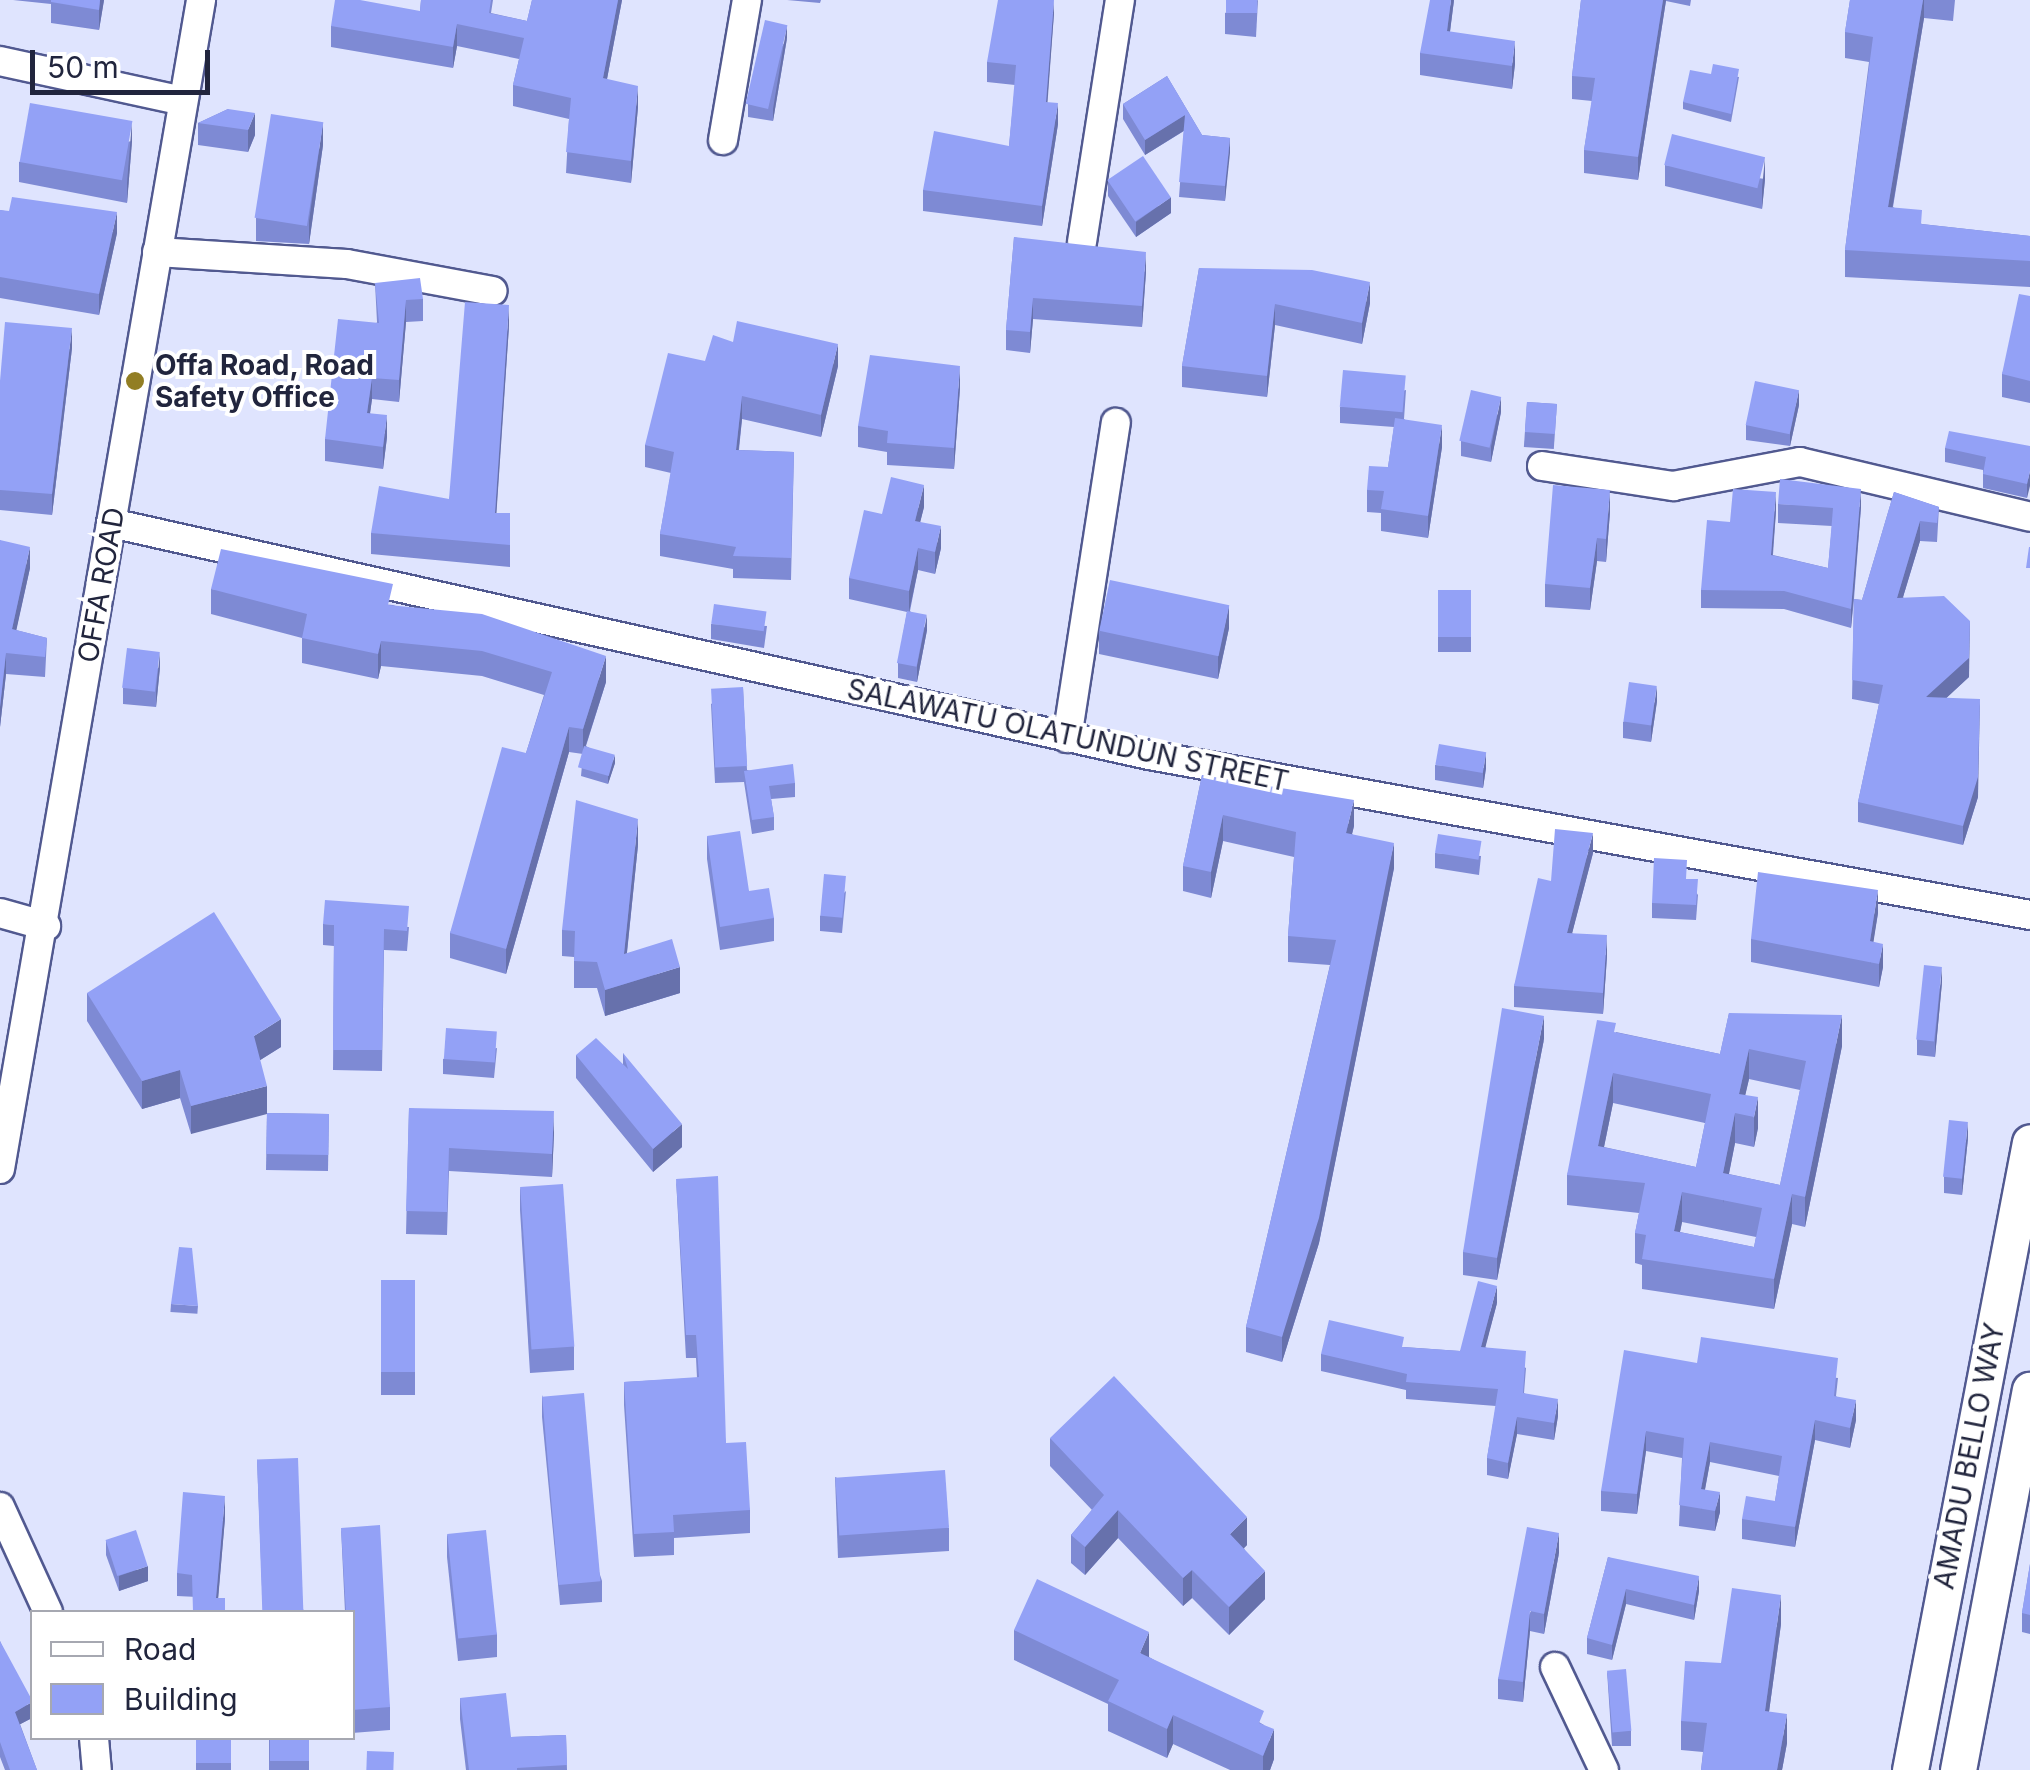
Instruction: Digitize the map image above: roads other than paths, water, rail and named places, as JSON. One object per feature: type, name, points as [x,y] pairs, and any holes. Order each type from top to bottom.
[{"type":"main road","name":"AMADU BELLO WAY","points":[[1910,1770],[2030,1142]]},
{"type":"main road","name":"AMADU BELLO WAY","points":[[1958,1770],[2030,1390]]},
{"type":"street","name":"OFFA ROAD","points":[[0,1169],[46,926],[201,0]]},
{"type":"street","points":[[723,140],[748,0]]},
{"type":"street","points":[[1082,242],[1120,0]]},
{"type":"street","points":[[0,62],[183,101]]},
{"type":"street","points":[[157,252],[347,264],[493,291]]},
{"type":"street","points":[[1067,738],[1116,423]]},
{"type":"street","points":[[1542,466],[1673,486],[1800,462],[2030,517]]},
{"type":"street","name":"SALAWATU OLATUNDUN STREET","points":[[112,523],[1067,738],[2030,915]]},
{"type":"street","points":[[0,913],[46,926]]},
{"type":"street","points":[[0,1508],[47,1610]]},
{"type":"street","points":[[1555,1667],[1604,1770]]},
{"type":"street","points":[[94,1740],[98,1770]]},
{"type":"place","name":"Offa Road, Road Safety Office","points":[[135,381]]}]
